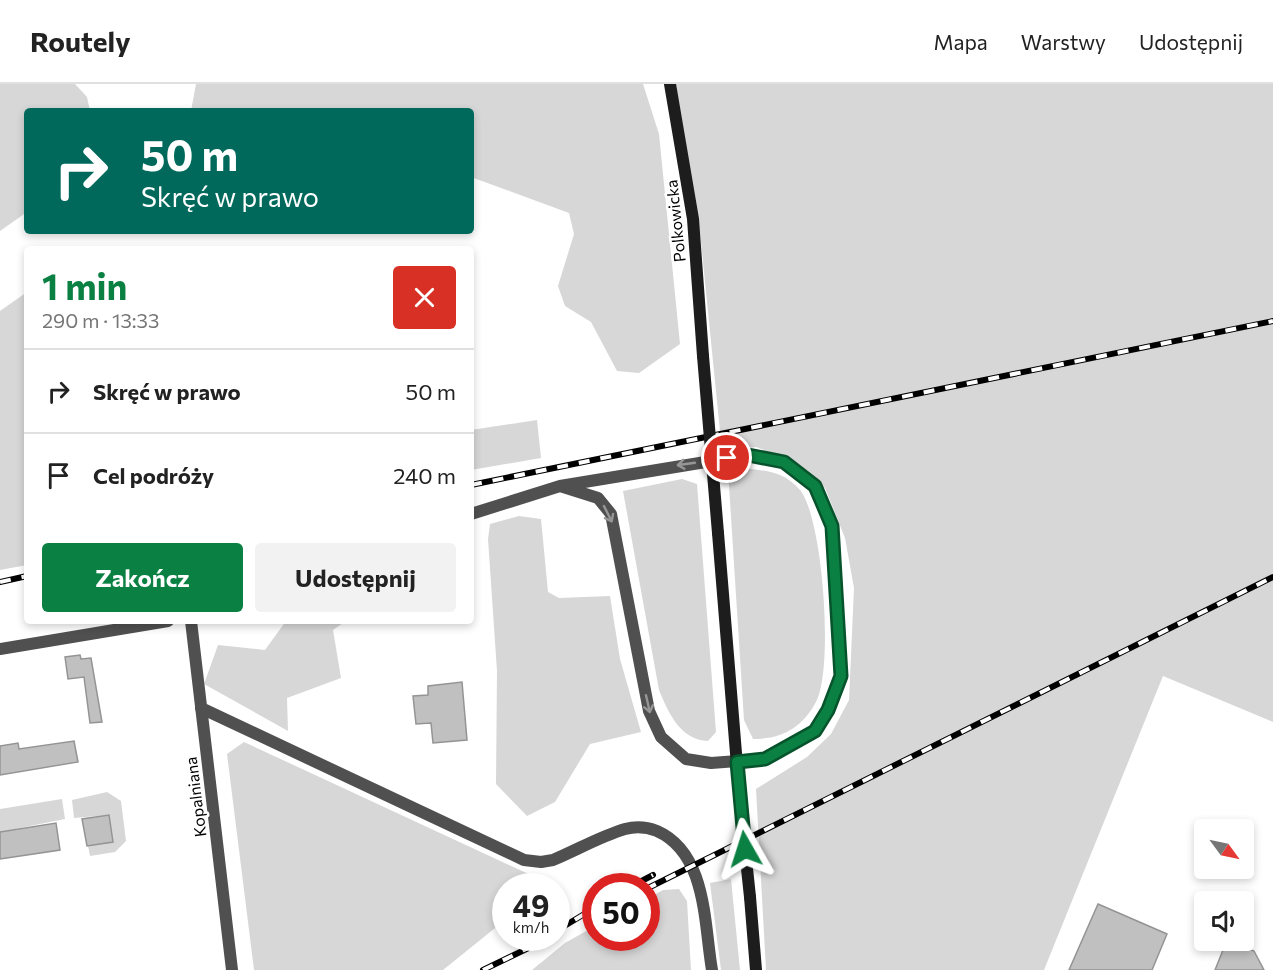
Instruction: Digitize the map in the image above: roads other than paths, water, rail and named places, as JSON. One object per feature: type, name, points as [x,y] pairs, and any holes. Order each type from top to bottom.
[{"type":"main road","name":"Polkowicka","points":[[670,84],[693,219],[740,802],[756,970]]},
{"type":"street","points":[[474,513],[560,486],[748,455],[784,462],[815,486],[832,526],[841,676],[828,710],[815,731],[765,759],[737,762],[711,763],[686,759],[661,737],[649,711],[611,514],[598,498],[560,486]]},
{"type":"street","points":[[0,649],[150,624]]},
{"type":"street","name":"Kopalniana","points":[[191,624],[232,970]]},
{"type":"street","points":[[201,708],[524,860],[541,862],[553,860],[627,828],[647,827],[666,835],[680,848],[697,878],[712,970]]},
{"type":"railway","points":[[474,484],[1273,321]]},
{"type":"railway","points":[[0,582],[24,577]]},
{"type":"railway","points":[[660,882],[1273,577]]},
{"type":"railway","points":[[570,923],[582,915]]},
{"type":"railway","points":[[483,970],[522,951]]}]
